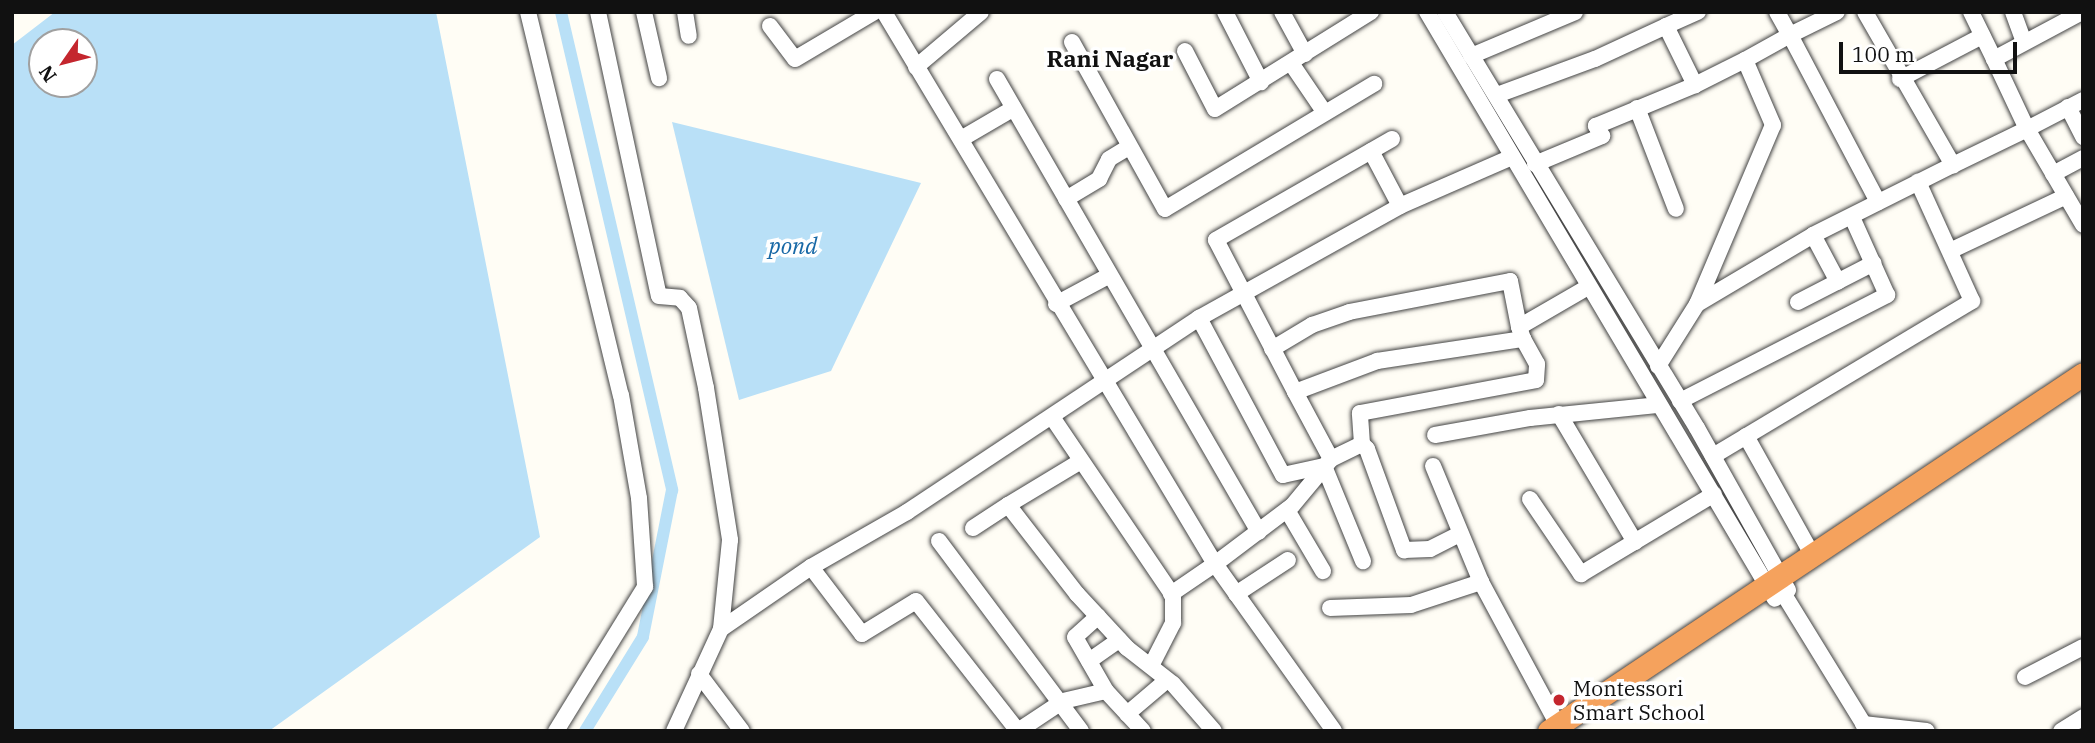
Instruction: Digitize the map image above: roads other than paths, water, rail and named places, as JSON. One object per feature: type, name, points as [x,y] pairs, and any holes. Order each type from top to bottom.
[{"type":"highway","points":[[1779,589],[1813,556],[2083,374]]},
{"type":"highway","points":[[1561,729],[2083,394]]},
{"type":"street","points":[[528,12],[621,395],[639,498],[645,587],[556,731]]},
{"type":"street","points":[[598,12],[659,296],[680,298],[689,308],[706,388],[730,540],[720,629],[674,731]]},
{"type":"street","points":[[644,12],[659,78]]},
{"type":"street","points":[[685,12],[689,36]]},
{"type":"street","points":[[770,26],[795,59],[874,12]]},
{"type":"street","points":[[884,12],[1056,304],[1215,564],[1334,731]]},
{"type":"street","points":[[916,67],[981,12]]},
{"type":"street","points":[[1225,12],[1261,82]]},
{"type":"street","points":[[1283,12],[1298,58],[1325,113]]},
{"type":"street","points":[[1185,51],[1215,109],[1371,12]]},
{"type":"street","points":[[1427,12],[1659,405],[1866,727],[1927,731]]},
{"type":"street","points":[[1445,12],[1713,456],[1779,589]]},
{"type":"street","points":[[1471,55],[1575,12]]},
{"type":"street","points":[[1497,95],[1595,59],[1698,12]]},
{"type":"street","points":[[1777,12],[1878,202]]},
{"type":"street","points":[[1535,164],[1602,136],[1596,126],[1695,85],[1837,12]]},
{"type":"street","points":[[1865,12],[1900,79],[1953,165]]},
{"type":"street","points":[[1971,12],[2027,129],[2083,225]]},
{"type":"street","points":[[2013,12],[2024,42]]},
{"type":"street","points":[[1994,58],[2082,12]]},
{"type":"street","points":[[1666,26],[1695,85]]},
{"type":"street","points":[[1900,79],[1982,36]]},
{"type":"street","points":[[1072,42],[1165,209],[1374,83]]},
{"type":"street","points":[[1658,366],[1697,304],[1773,125],[1745,60]]},
{"type":"street","points":[[997,79],[1259,531]]},
{"type":"street","points":[[1697,304],[1813,235],[2075,104],[2083,137]]},
{"type":"street","points":[[961,139],[1014,107]]},
{"type":"street","points":[[1637,108],[1676,209]]},
{"type":"street","points":[[1363,561],[1327,462],[1295,392],[1217,245],[1217,237],[1392,139]]},
{"type":"street","points":[[1066,199],[1099,179],[1110,159],[1129,147]]},
{"type":"street","points":[[1371,151],[1400,206]]},
{"type":"street","points":[[720,629],[811,567],[907,512],[1199,318],[1400,206],[1512,157]]},
{"type":"street","points":[[2053,174],[2083,158]]},
{"type":"street","points":[[1713,456],[1970,304],[1973,298],[1918,182]]},
{"type":"street","points":[[1952,250],[2066,196]]},
{"type":"street","points":[[1680,401],[1885,296],[1887,291],[1852,217]]},
{"type":"street","points":[[1813,235],[1838,282]]},
{"type":"street","points":[[1798,302],[1874,263]]},
{"type":"street","points":[[1056,304],[1110,275]]},
{"type":"street","points":[[1272,349],[1312,325],[1349,313],[1510,281],[1521,333],[1537,364],[1536,380],[1360,413],[1362,444],[1401,548],[1430,549],[1458,534]]},
{"type":"street","points":[[1295,392],[1377,361],[1521,333],[1588,287]]},
{"type":"street","points":[[1199,318],[1283,475],[1327,462],[1362,444]]},
{"type":"street","points":[[1435,435],[1559,414],[1659,405]]},
{"type":"street","points":[[1559,414],[1635,542]]},
{"type":"street","points":[[1052,417],[1171,594],[1173,622],[1151,666]]},
{"type":"street","points":[[1746,436],[1813,556]]},
{"type":"street","points":[[973,528],[1080,461]]},
{"type":"street","points":[[1171,594],[1287,510],[1327,462]]},
{"type":"street","points":[[1433,466],[1458,534],[1481,582],[1561,729]]},
{"type":"street","points":[[1530,499],[1579,574],[1714,494]]},
{"type":"street","points":[[1008,505],[1119,640],[1167,680],[1214,731]]},
{"type":"street","points":[[1287,510],[1323,571]]},
{"type":"street","points":[[939,541],[1063,701],[1081,731]]},
{"type":"street","points":[[1236,594],[1288,560]]},
{"type":"street","points":[[811,567],[862,634],[916,601],[1018,731],[1063,701],[1105,691]]},
{"type":"street","points":[[1330,608],[1411,605],[1481,582]]},
{"type":"street","points":[[1098,616],[1075,633],[1105,691],[1143,731]]},
{"type":"street","points":[[1089,661],[1119,640]]},
{"type":"street","points":[[2025,677],[2083,647]]},
{"type":"street","points":[[699,674],[742,731]]},
{"type":"street","points":[[1127,714],[1167,680]]},
{"type":"street","points":[[2061,731],[2083,718]]},
{"type":"water","points":[[55,12],[436,12],[540,537],[269,731],[12,731],[12,45],[28,33],[28,98],[98,98],[98,28],[34,28]]},
{"type":"water","name":"pond","points":[[672,122],[921,183],[831,371],[739,400]]},
{"type":"waterway","points":[[561,12],[672,490],[643,637],[585,731]]},
{"type":"place","name":"Montessori Smart School","points":[[1559,700]]},
{"type":"district","name":"Rani Nagar","points":[[1110,58]]}]
